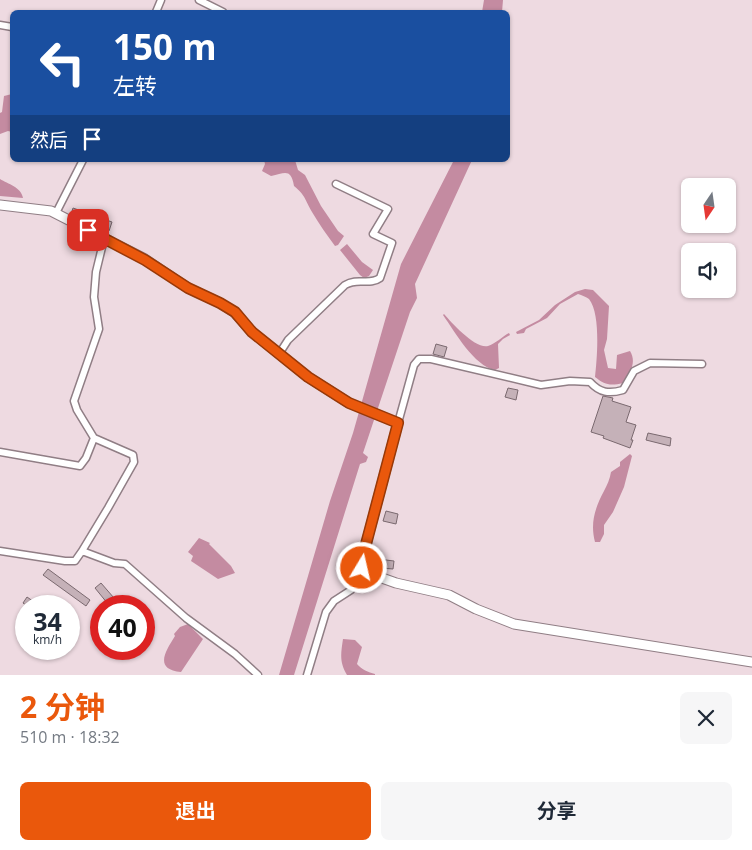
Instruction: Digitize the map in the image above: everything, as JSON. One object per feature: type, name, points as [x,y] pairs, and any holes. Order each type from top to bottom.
[{"type":"street","points":[[199,0],[219,10]]},
{"type":"street","points":[[56,213],[82,162]]},
{"type":"street","points":[[279,354],[288,340],[345,286],[356,280],[372,282],[380,278],[392,243],[373,234],[388,209],[336,184]]},
{"type":"street","points":[[0,205],[51,211],[145,260],[188,288],[235,312],[252,332],[308,377],[349,403],[394,421]]},
{"type":"street","points":[[0,551],[75,562],[134,462],[133,455],[94,438],[77,410],[74,401],[99,329],[94,297],[96,272],[104,239]]},
{"type":"street","points":[[307,675],[326,612],[334,601],[351,590],[362,568],[361,563],[394,421],[414,365],[419,359],[431,359],[541,385],[570,381],[590,382],[598,390],[606,393],[623,390],[634,371],[650,363],[702,364]]},
{"type":"street","points":[[0,452],[80,466],[86,458],[94,438]]},
{"type":"street","points":[[82,550],[114,563],[130,566],[138,576],[186,618],[235,654],[258,675]]},
{"type":"street","points":[[362,568],[368,574],[449,596],[514,624],[752,662]]},
{"type":"shaded area","points":[[484,0],[503,0],[502,10],[482,10]]},
{"type":"shaded area","points":[[10,94],[10,132],[0,134],[0,113],[2,112],[4,96]]},
{"type":"shaded area","points":[[264,162],[296,162],[298,170],[305,175],[321,206],[338,231],[344,236],[338,245],[335,246],[323,229],[303,195],[294,186],[291,176],[284,173],[271,176],[262,171]]},
{"type":"shaded area","points":[[453,162],[471,162],[415,284],[417,298],[410,312],[363,453],[368,457],[366,462],[360,464],[294,675],[279,675],[330,501],[353,433],[401,264]]},
{"type":"shaded area","points":[[0,179],[17,188],[23,198],[0,196]]},
{"type":"shaded area","points":[[347,244],[362,262],[373,270],[369,276],[364,278],[360,275],[340,250]]},
{"type":"shaded area","points":[[585,289],[593,290],[609,306],[607,339],[604,350],[608,368],[616,369],[617,355],[630,351],[632,355],[632,367],[623,383],[608,384],[595,377],[597,326],[593,306],[589,299],[584,296],[578,294],[560,304],[547,318],[526,329],[524,333],[517,334],[516,332],[539,320],[555,305],[575,292]]},
{"type":"shaded area","points":[[444,314],[470,340],[483,346],[491,345],[509,333],[510,335],[498,344],[499,368],[495,370],[487,367],[472,355],[453,330]]},
{"type":"shaded area","points":[[630,454],[632,456],[624,487],[613,512],[604,525],[604,534],[600,542],[595,542],[593,522],[598,503],[611,472],[620,466],[620,462]]},
{"type":"shaded area","points":[[199,538],[210,543],[235,573],[218,579],[191,561],[193,556],[188,552]]},
{"type":"shaded area","points":[[188,624],[203,639],[181,672],[167,667],[164,659],[175,636],[174,634],[180,627]]},
{"type":"shaded area","points":[[343,639],[355,640],[362,647],[357,664],[375,675],[347,675],[344,670],[341,653]]},
{"type":"building","points":[[73,208],[112,222],[109,231],[71,214]]},
{"type":"building","points":[[436,344],[447,347],[444,357],[433,354]]},
{"type":"building","points":[[508,388],[518,390],[516,400],[505,397]]},
{"type":"building","points":[[603,396],[613,398],[612,401],[631,407],[626,422],[636,425],[630,448],[591,432]]},
{"type":"building","points":[[648,433],[671,438],[670,446],[646,440]]},
{"type":"building","points":[[386,511],[398,514],[396,524],[383,521]]},
{"type":"building","points":[[370,558],[394,561],[393,569],[370,567]]},
{"type":"building","points":[[48,569],[90,600],[86,606],[80,602],[80,595],[71,595],[43,575]]},
{"type":"building","points":[[101,583],[111,595],[101,595],[95,588]]},
{"type":"route","points":[[88,230],[145,260],[188,288],[235,312],[252,332],[308,377],[349,403],[398,423],[361,563],[362,568]]}]
